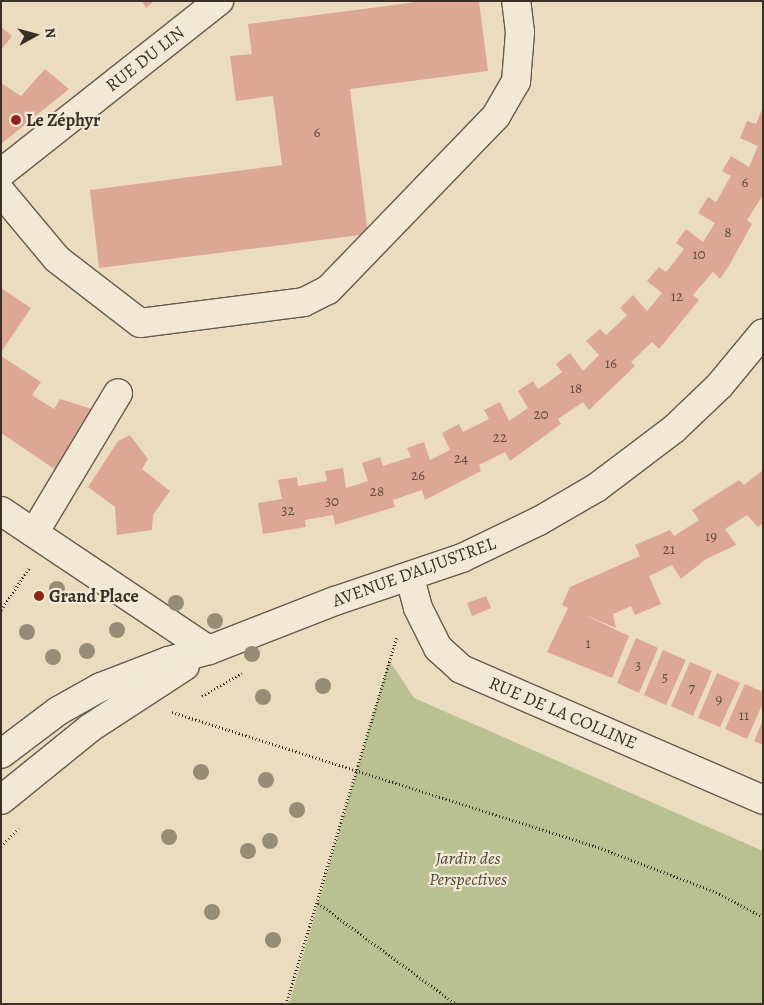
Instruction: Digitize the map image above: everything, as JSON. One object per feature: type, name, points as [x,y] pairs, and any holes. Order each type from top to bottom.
[{"type":"street","name":"RUE DU LIN","points":[[1,173],[219,1]]},
{"type":"street","points":[[1,192],[56,259],[140,322],[304,302],[328,290],[496,116],[516,82],[520,32],[516,1]]},
{"type":"street","name":"AVENUE D'ALJUSTREL","points":[[1,754],[58,711],[101,687],[168,661],[209,650],[335,601],[410,578],[510,536],[609,478],[697,408],[763,333]]},
{"type":"street","points":[[40,537],[118,393]]},
{"type":"street","points":[[1,511],[209,650]]},
{"type":"street","name":"RUE DE LA COLLINE","points":[[410,578],[418,608],[438,648],[461,669],[763,800]]},
{"type":"street","name":"AVENUE D'ALJUSTREL","points":[[1,800],[90,728],[209,650]]},
{"type":"path","points":[[1,610],[40,537]]},
{"type":"path","points":[[286,1004],[318,903],[404,612],[418,608]]},
{"type":"path","points":[[198,698],[250,669]]},
{"type":"path","points":[[164,718],[180,708]]},
{"type":"path","points":[[172,712],[595,846],[716,892],[763,917]]},
{"type":"path","points":[[1,846],[27,821]]},
{"type":"path","points":[[318,903],[456,1004]]},
{"type":"green space","name":"Jardin des Perspectives","points":[[389,660],[414,698],[763,851],[763,1004],[289,1004]]},
{"type":"building","points":[[142,1],[154,1],[146,8]]},
{"type":"building","points":[[424,1],[479,1],[488,71],[350,89],[368,234],[99,268],[90,190],[282,165],[273,96],[236,101],[230,56],[252,54],[248,24]]},
{"type":"building","points":[[1,27],[12,36],[1,50]]},
{"type":"building","name":"Le Zéphyr","points":[[45,69],[69,89],[1,144],[1,83],[21,96]]},
{"type":"building","points":[[763,107],[763,195],[747,220],[752,224],[730,264],[720,279],[713,272],[693,295],[699,300],[659,349],[652,342],[631,362],[635,366],[589,410],[583,402],[558,419],[561,424],[510,461],[505,452],[479,465],[481,471],[425,500],[422,490],[393,500],[395,507],[335,525],[333,515],[305,520],[306,527],[263,534],[258,503],[282,499],[278,480],[297,477],[298,486],[327,481],[325,471],[343,468],[346,488],[368,481],[362,463],[380,457],[383,466],[411,457],[407,448],[424,442],[430,460],[450,450],[442,433],[459,424],[463,432],[489,419],[484,410],[500,402],[509,421],[528,408],[518,391],[533,381],[538,389],[550,381],[562,372],[556,364],[570,353],[583,371],[599,355],[586,341],[600,329],[606,335],[617,325],[627,315],[620,308],[633,295],[647,311],[662,293],[647,281],[659,267],[666,272],[684,249],[676,243],[686,229],[703,242],[715,223],[698,213],[708,197],[716,202],[731,176],[722,171],[731,156],[749,167],[758,146],[740,138],[747,121],[756,124]]},
{"type":"building","points":[[1,288],[31,308],[1,352]]},
{"type":"building","points":[[1,356],[41,382],[32,395],[54,409],[60,399],[92,409],[87,425],[56,470],[1,433]]},
{"type":"building","points":[[130,435],[148,459],[142,469],[170,491],[153,515],[152,530],[117,535],[115,507],[88,487],[118,441]]},
{"type":"building","points":[[763,470],[763,523],[758,527],[747,515],[725,529],[736,545],[706,559],[681,579],[672,565],[649,576],[661,604],[635,615],[631,606],[613,614],[616,628],[583,614],[629,636],[612,678],[547,652],[568,608],[562,605],[570,587],[640,556],[635,545],[670,530],[674,536],[699,520],[692,510],[739,480],[744,485]]},
{"type":"building","points":[[486,596],[491,608],[472,616],[467,603]]},
{"type":"building","points":[[636,638],[658,648],[639,693],[617,683]]},
{"type":"building","points":[[663,650],[686,660],[666,705],[644,695]]},
{"type":"building","points":[[690,662],[712,671],[693,716],[671,706]]},
{"type":"building","points":[[717,673],[740,683],[720,727],[698,718]]},
{"type":"building","points":[[745,684],[763,692],[763,703],[747,739],[725,729]]},
{"type":"building","points":[[763,720],[763,745],[754,741]]},
{"type":"place","name":"Le Zéphyr","points":[[16,120]]},
{"type":"place","name":"Grand Place","points":[[39,596]]}]
